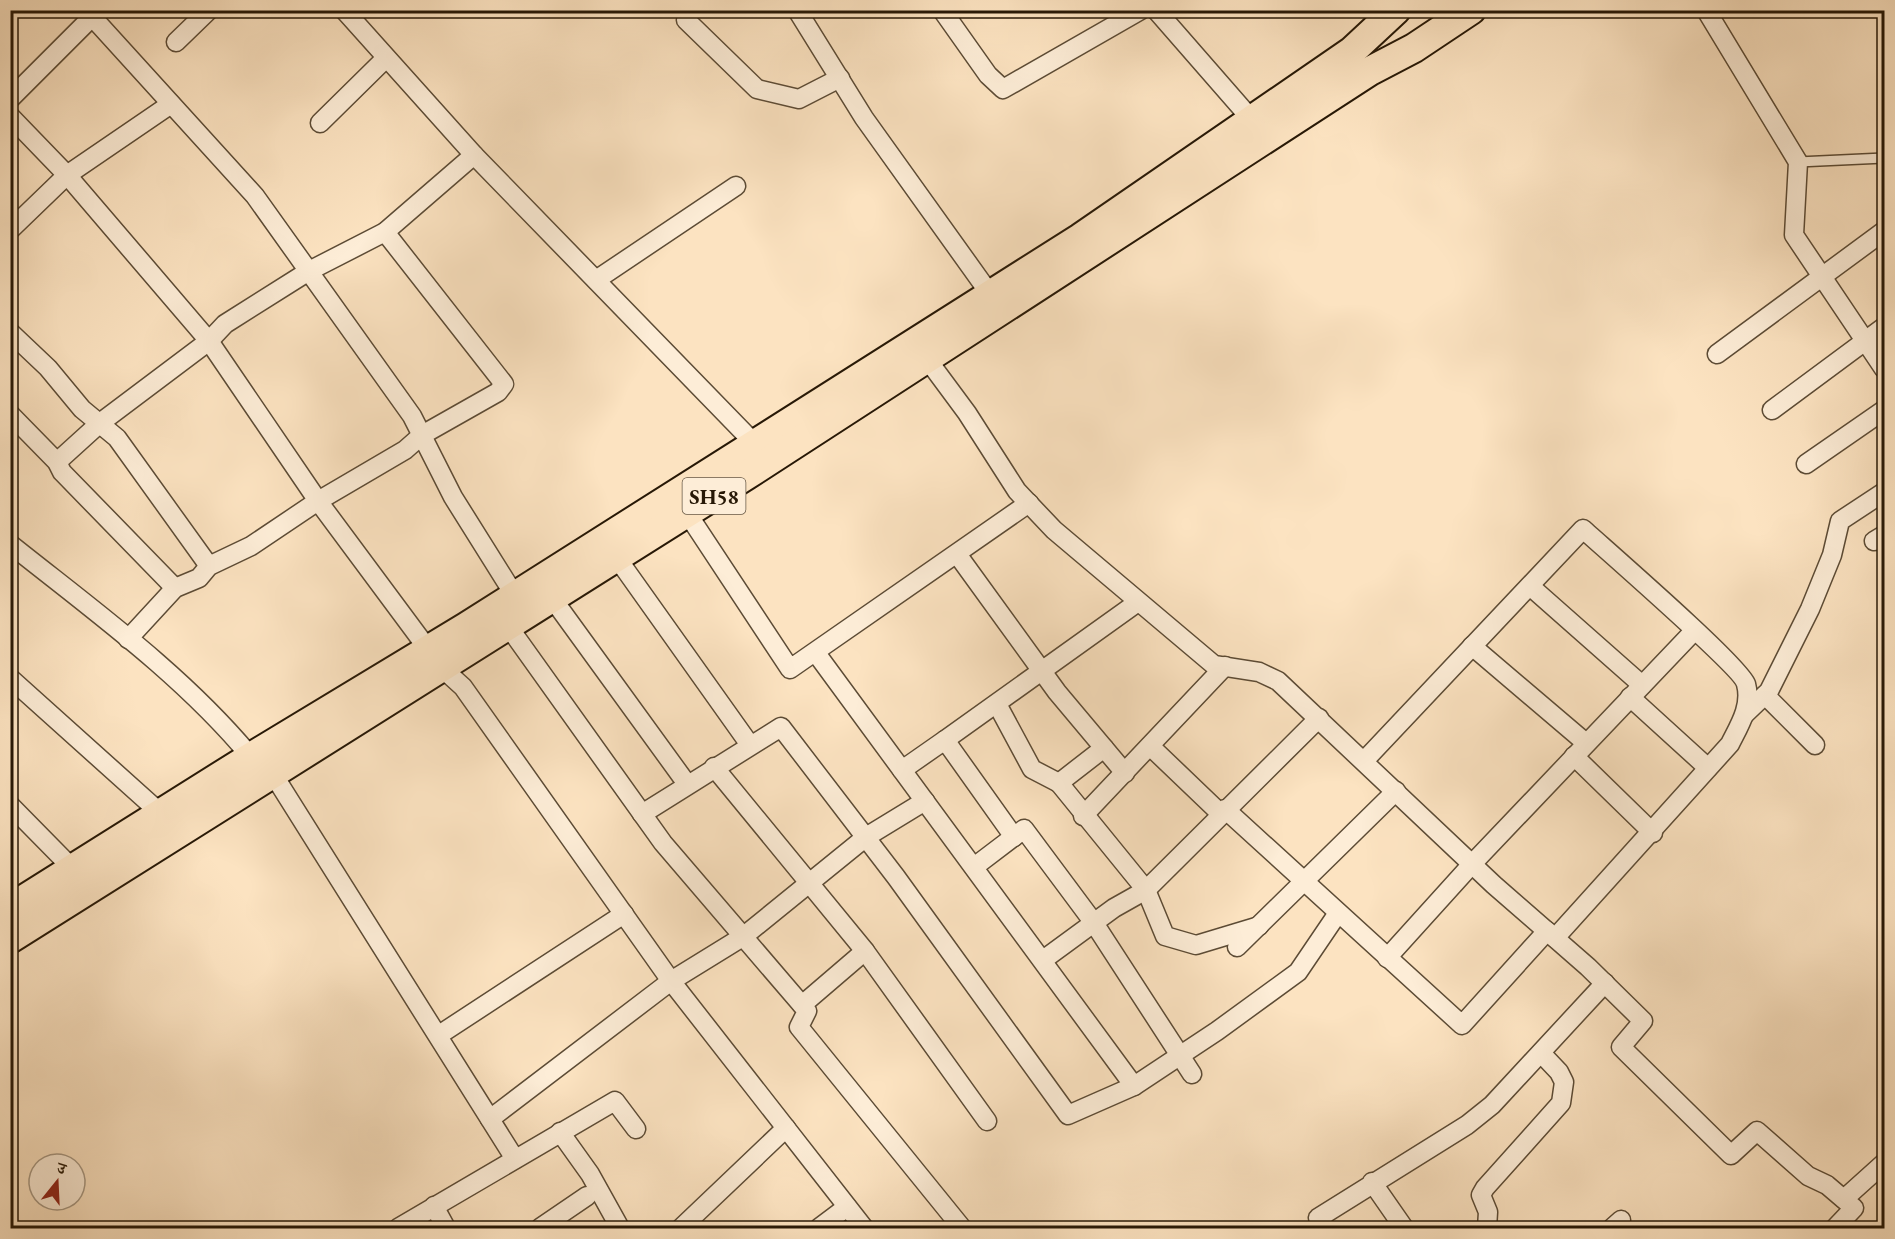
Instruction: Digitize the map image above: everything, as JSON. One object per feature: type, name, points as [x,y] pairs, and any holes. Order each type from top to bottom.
[{"type":"main road","name":"SH58","points":[[10,939],[171,823],[435,659],[515,596],[755,444],[996,302],[1370,71],[1414,48],[1471,10]]},
{"type":"main road","name":"SH58","points":[[435,659],[508,626],[927,359],[996,302],[1080,238],[1352,51],[1386,19]]},
{"type":"main road","name":"SH58","points":[[10,908],[73,869],[171,823]]},
{"type":"street","points":[[176,42],[209,10]]},
{"type":"street","points":[[344,10],[474,156],[755,444]]},
{"type":"street","points":[[797,10],[864,118],[996,302]]},
{"type":"street","points":[[942,10],[988,75],[1003,89],[1141,10]]},
{"type":"street","points":[[1156,10],[1252,120]]},
{"type":"street","points":[[1706,10],[1798,162],[1794,235],[1884,369]]},
{"type":"street","points":[[10,99],[92,13],[255,196],[412,416],[453,497],[515,596]]},
{"type":"street","points":[[686,20],[757,89],[799,99],[840,78]]},
{"type":"street","points":[[320,123],[386,58]]},
{"type":"street","points":[[10,230],[68,175],[171,104]]},
{"type":"street","points":[[10,116],[68,175],[209,342],[318,501],[435,659],[463,687],[670,981],[864,1228]]},
{"type":"street","points":[[57,462],[100,423],[209,342],[225,324],[309,272],[385,232],[474,156]]},
{"type":"street","points":[[596,280],[736,186]]},
{"type":"street","points":[[1717,354],[1884,231]]},
{"type":"street","points":[[128,639],[175,588],[199,578],[208,566],[251,546],[318,501],[405,450],[422,435],[498,392],[504,384],[385,232]]},
{"type":"street","points":[[1772,410],[1884,327]]},
{"type":"street","points":[[10,332],[48,368],[82,409],[117,438],[208,566]]},
{"type":"street","points":[[927,359],[967,412],[1017,491],[1054,530],[1214,664],[1259,672],[1278,681],[1472,864],[1605,983],[1643,1021],[1621,1047],[1731,1155],[1757,1131],[1808,1176],[1827,1185],[1854,1208],[1835,1228]]},
{"type":"street","points":[[1806,464],[1884,410]]},
{"type":"street","points":[[10,414],[57,462],[62,472],[175,588]]},
{"type":"street","points":[[1150,746],[1462,1025],[1653,833],[1730,744],[1746,714],[1765,695],[1810,609],[1832,555],[1840,521],[1884,492]]},
{"type":"street","points":[[687,513],[790,669],[1029,503]]},
{"type":"street","points":[[1364,761],[1583,529],[1743,677],[1747,684],[1746,714]]},
{"type":"street","points":[[10,544],[128,639],[219,718],[262,766],[439,1035],[515,1159]]},
{"type":"street","points":[[957,554],[1041,669],[1125,773]]},
{"type":"street","points":[[617,558],[750,745]]},
{"type":"street","points":[[1530,585],[1636,691],[1708,768]]},
{"type":"street","points":[[552,598],[687,784]]},
{"type":"street","points":[[902,770],[1138,602]]},
{"type":"street","points":[[508,626],[642,814],[807,1011],[799,1027],[962,1228]]},
{"type":"street","points":[[1387,958],[1472,864],[1694,631]]},
{"type":"street","points":[[1472,646],[1580,750],[1653,833]]},
{"type":"street","points":[[816,653],[1134,1086]]},
{"type":"street","points":[[1083,816],[1225,666]]},
{"type":"street","points":[[10,678],[171,823]]},
{"type":"street","points":[[1765,695],[1815,745]]},
{"type":"street","points":[[997,704],[1032,769],[1059,783],[1083,816],[1146,890],[1166,936],[1196,945],[1259,926]]},
{"type":"street","points":[[1043,960],[1094,923],[1146,890],[1319,718]]},
{"type":"street","points":[[642,814],[714,767],[782,727],[866,837],[1068,1115],[1134,1086],[1179,1054],[1217,1031],[1298,972],[1338,913]]},
{"type":"street","points":[[945,740],[1014,837]]},
{"type":"street","points":[[1059,783],[1104,748]]},
{"type":"street","points":[[714,767],[865,951],[987,1121]]},
{"type":"street","points":[[1237,947],[1396,791]]},
{"type":"street","points":[[490,1119],[670,981],[744,936],[866,837],[925,801]]},
{"type":"street","points":[[10,805],[73,869]]},
{"type":"street","points":[[974,867],[1024,830],[1094,923],[1192,1074]]},
{"type":"street","points":[[439,1035],[624,914]]},
{"type":"street","points":[[802,1005],[865,951]]},
{"type":"street","points":[[1326,1228],[1317,1218],[1467,1125],[1492,1105],[1605,983]]},
{"type":"street","points":[[1487,1228],[1488,1212],[1481,1195],[1485,1188],[1561,1102],[1564,1082],[1559,1072],[1541,1053]]},
{"type":"street","points":[[398,1228],[615,1101],[636,1129]]},
{"type":"street","points":[[681,1228],[786,1128]]},
{"type":"street","points":[[560,1132],[590,1174],[620,1228]]},
{"type":"street","points":[[1844,1199],[1884,1163]]},
{"type":"street","points":[[1372,1182],[1404,1228]]},
{"type":"street","points":[[540,1228],[587,1196]]},
{"type":"street","points":[[434,1206],[446,1228]]},
{"type":"street","points":[[819,1228],[847,1207]]},
{"type":"lane","points":[[1798,162],[1884,158]]}]
